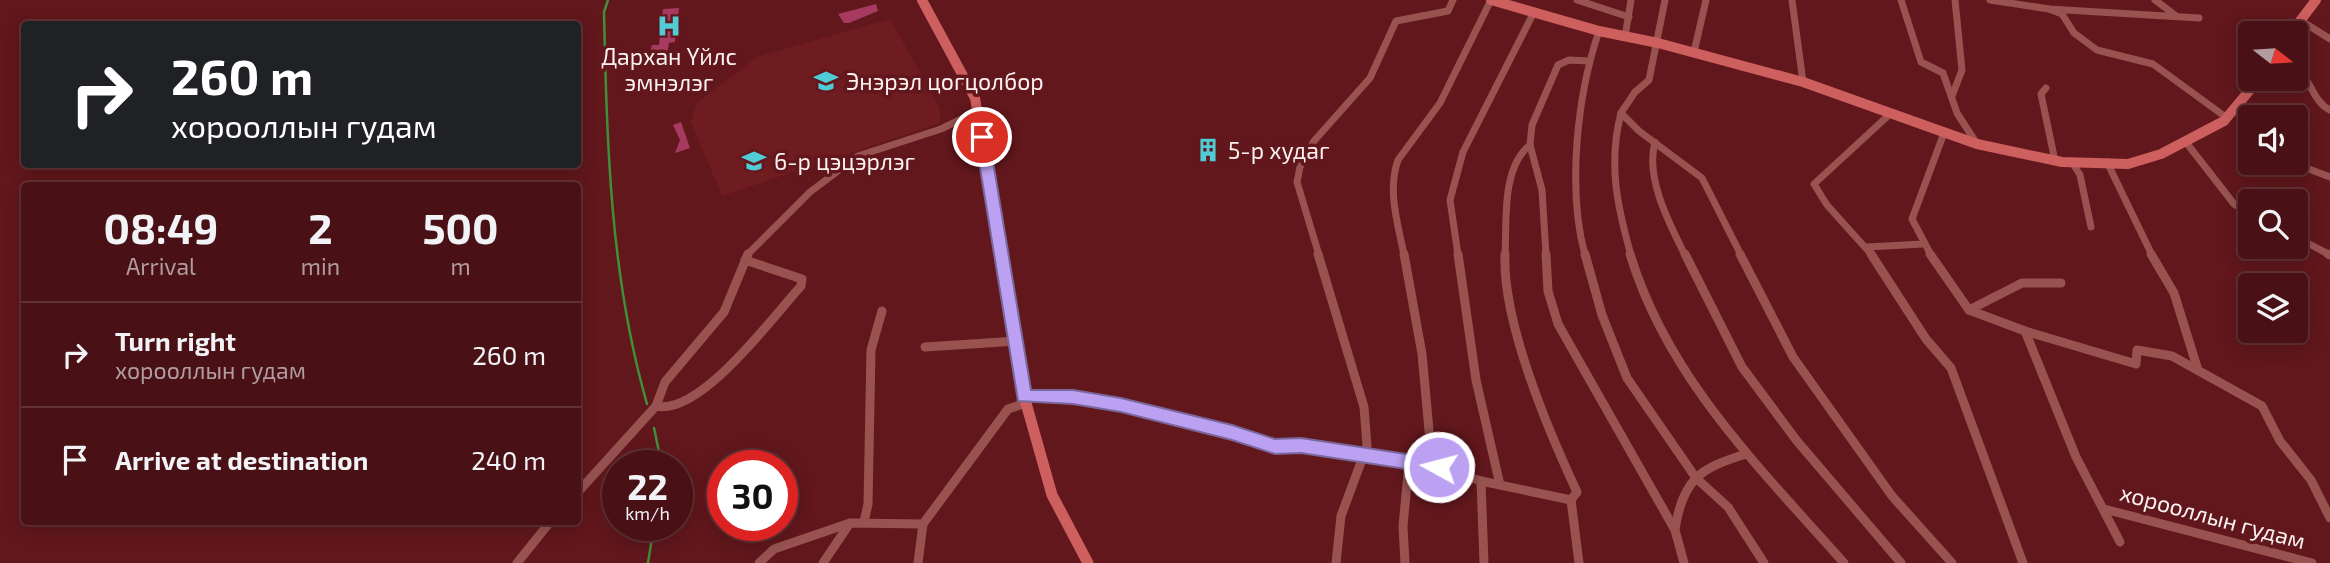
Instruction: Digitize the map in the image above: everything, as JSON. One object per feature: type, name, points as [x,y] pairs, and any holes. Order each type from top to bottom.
[{"type":"street","points":[[922,0],[967,82],[978,111],[1025,400],[1035,443],[1052,495],[1088,563]]},
{"type":"street","points":[[1336,563],[1341,516],[1367,446],[1364,407],[1297,182],[1298,166],[1309,145],[1373,75],[1392,37],[1396,21],[1448,11],[1453,0]]},
{"type":"street","points":[[1439,467],[1431,452],[1422,354],[1392,190],[1398,160],[1440,103],[1491,0],[1599,31],[1658,43],[1803,82],[1977,144],[2055,161],[2128,164],[2161,154],[2227,118],[2238,106]]},
{"type":"street","points":[[1577,0],[1629,17]]},
{"type":"street","points":[[1626,37],[1631,0]]},
{"type":"street","points":[[1665,0],[1649,80],[1635,92],[1621,113],[1613,147],[1615,196],[1632,260],[1648,299],[1696,390],[1746,454],[1844,563]]},
{"type":"street","points":[[1693,52],[1706,0]]},
{"type":"street","points":[[1792,0],[1803,82]]},
{"type":"street","points":[[1901,0],[1921,62],[1943,73],[1957,113],[1977,144]]},
{"type":"street","points":[[1952,97],[1962,70],[1955,0]]},
{"type":"street","points":[[1990,0],[2049,9],[2199,18]]},
{"type":"street","points":[[2155,0],[2176,16]]},
{"type":"street","points":[[2316,0],[2300,20],[2330,39]]},
{"type":"street","points":[[2049,9],[2062,14],[2074,33],[2097,50],[2153,64],[2227,118]]},
{"type":"street","points":[[1500,485],[1476,380],[1450,200],[1463,152],[1534,12]]},
{"type":"street","points":[[1599,31],[1590,61],[1578,137],[1579,233],[1602,316],[1627,378],[1696,478],[1728,507],[1764,563]]},
{"type":"street","points":[[1590,61],[1569,60],[1558,65],[1532,125],[1530,145],[1542,190],[1548,291],[1559,324],[1675,530],[1684,563]]},
{"type":"street","points":[[2308,82],[2317,102],[2330,110]]},
{"type":"street","points":[[2046,88],[2042,94],[2055,161]]},
{"type":"street","points":[[2239,105],[2250,91]]},
{"type":"street","points":[[581,489],[656,406],[665,382],[724,312],[745,260],[810,192],[858,156],[941,129],[978,111]]},
{"type":"street","points":[[1621,113],[1632,127],[1702,178],[1793,357],[1892,496],[1952,563]]},
{"type":"street","points":[[1890,114],[1814,184],[1827,205],[1867,247],[1926,339],[1951,368],[2022,563]]},
{"type":"street","points":[[1944,133],[1912,219],[1923,244],[1969,310],[2025,331],[2076,457],[2120,542]]},
{"type":"street","points":[[2185,141],[2238,206]]},
{"type":"street","points":[[1655,142],[1651,157],[1667,219],[1742,367],[1797,441],[1901,563]]},
{"type":"street","points":[[1530,145],[1520,153],[1508,191],[1504,273],[1507,304],[1549,426],[1577,492],[1571,500],[1579,563]]},
{"type":"street","points":[[2072,162],[2080,175],[2091,227]]},
{"type":"street","points":[[2107,162],[2148,249],[2174,293],[2197,367]]},
{"type":"street","points":[[2308,169],[2330,177]]},
{"type":"street","points":[[2308,241],[2330,249]]},
{"type":"street","points":[[2308,243],[2330,255]]},
{"type":"street","points":[[1867,247],[1923,244]]},
{"type":"street","points":[[656,406],[669,409],[686,403],[718,378],[801,286],[802,279],[794,275],[745,260]]},
{"type":"street","points":[[1969,310],[2018,282],[2035,278],[2061,283]]},
{"type":"street","points":[[864,522],[868,504],[871,350],[883,311]]},
{"type":"street","name":"хорооллын гудам","points":[[2025,331],[2136,364],[2137,350],[2155,349],[2208,372],[2237,397],[2262,406],[2280,441],[2311,480],[2330,518]]},
{"type":"street","points":[[925,347],[1017,341]]},
{"type":"street","points":[[918,563],[923,524],[1008,409],[1025,400],[1073,397],[1121,405],[1232,432],[1275,447],[1301,445],[1439,467],[1481,481],[1571,500]]},
{"type":"street","points":[[1675,530],[1676,519],[1696,478],[1709,466],[1746,454]]},
{"type":"street","points":[[1405,563],[1401,521],[1409,463]]},
{"type":"street","points":[[1481,481],[1484,563]]},
{"type":"street","name":"хорооллын гудам","points":[[2104,509],[2312,563]]},
{"type":"street","points":[[823,563],[850,523]]},
{"type":"street","points":[[759,563],[774,549],[850,523],[923,524]]},
{"type":"street","points":[[517,563],[548,525]]},
{"type":"shaded area","name":"Энэрэл цогцолбор","points":[[890,19],[940,108],[940,123],[722,196],[691,122],[696,104],[757,57]]},
{"type":"building","points":[[876,4],[878,11],[849,23],[844,23],[838,14]]},
{"type":"building","name":"Дархан Үйлс эмнэлэг","points":[[679,8],[675,42],[669,43],[667,55],[649,57],[652,45],[659,45],[663,9]]},
{"type":"building","points":[[681,122],[690,148],[675,153],[680,140],[673,125]]},
{"type":"waterway","points":[[608,0],[604,12],[613,210],[625,307],[647,404]]},
{"type":"waterway","points":[[654,428],[659,450]]},
{"type":"waterway","points":[[648,563],[651,541]]},
{"type":"place","name":"Дархан Үйлс эмнэлэг","points":[[669,26]]},
{"type":"place","name":"Энэрэл цогцолбор","points":[[826,81]]},
{"type":"place","name":"5-р худаг","points":[[1208,150]]},
{"type":"place","name":"6-р цэцэрлэг","points":[[754,161]]},
{"type":"route","points":[[982,137],[1024,396],[1073,397],[1121,405],[1232,432],[1275,447],[1301,445],[1439,467]]}]
